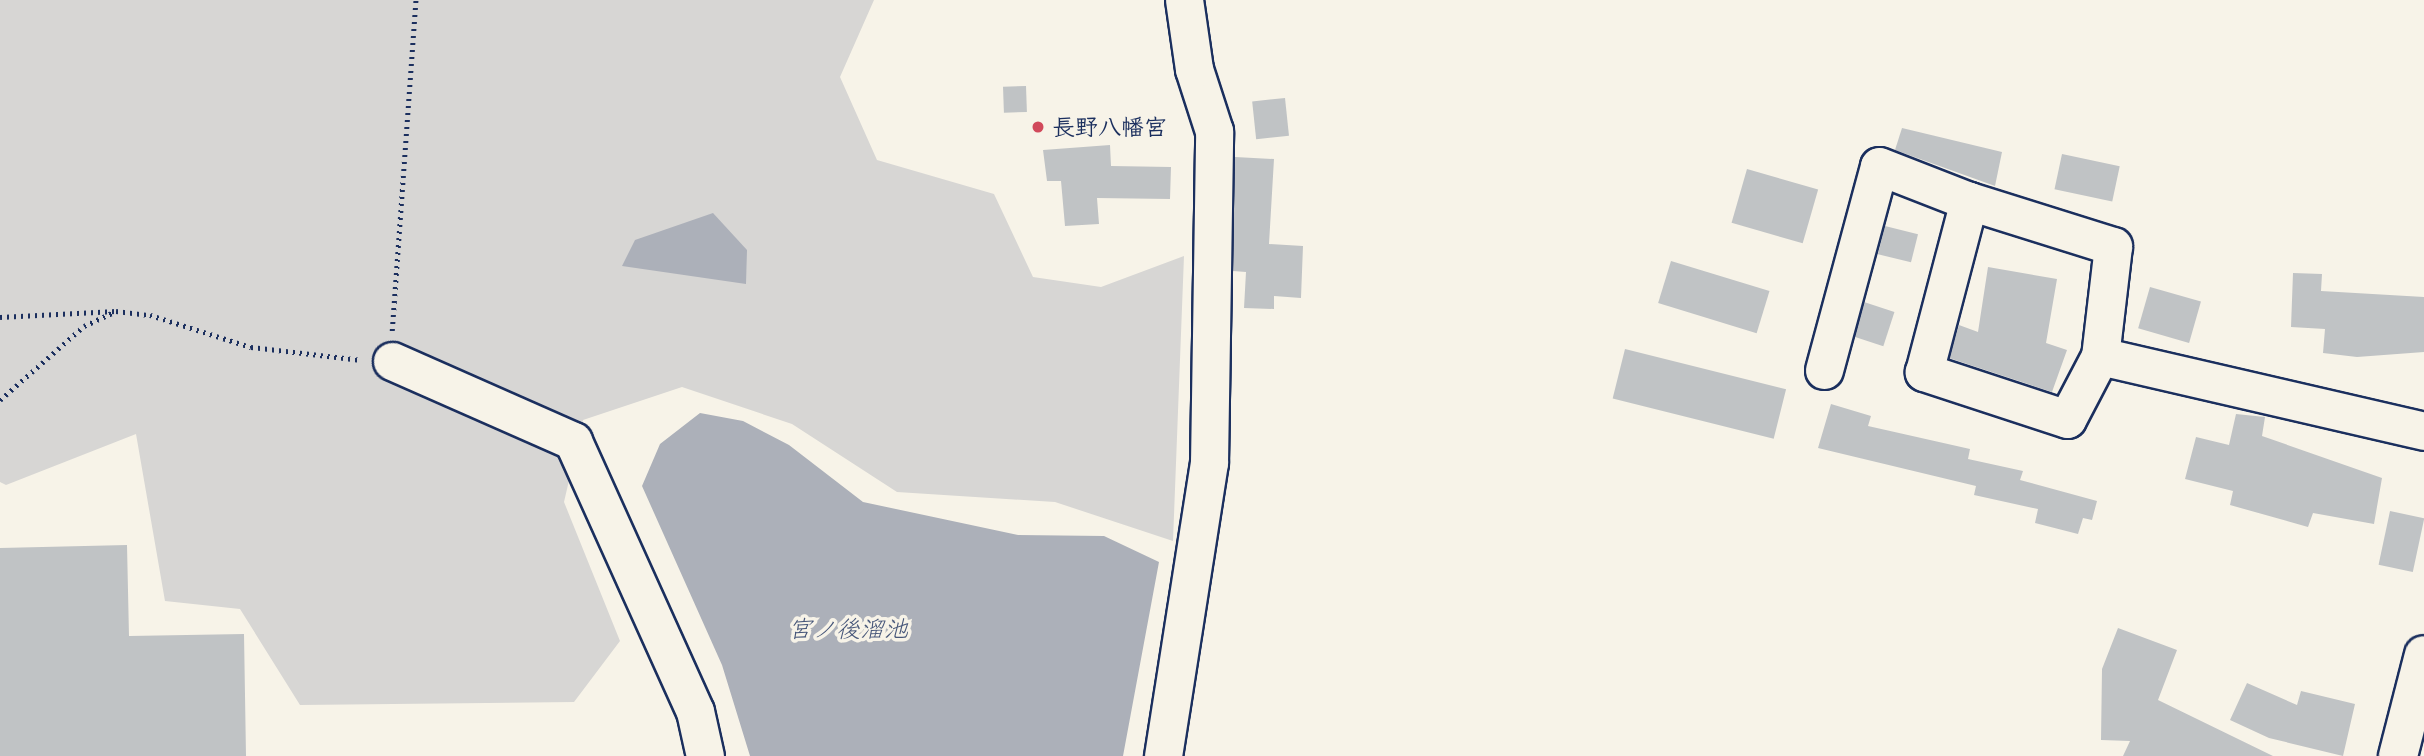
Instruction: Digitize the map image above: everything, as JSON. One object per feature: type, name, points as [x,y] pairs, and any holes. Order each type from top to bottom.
[{"type":"main road","points":[[2398,756],[2424,655]]},
{"type":"street","points":[[1163,756],[1209,463],[1214,131],[1194,69],[1184,0]]},
{"type":"street","points":[[1824,370],[1842,287],[1879,166],[1969,201],[2113,246],[2100,356],[2067,419],[1924,372],[1969,201]]},
{"type":"street","points":[[2100,356],[2424,431]]},
{"type":"street","points":[[392,361],[573,441],[695,711],[705,756]]},
{"type":"path","points":[[0,317],[116,311],[150,315],[284,354],[392,361],[416,0]]},
{"type":"path","points":[[0,400],[84,326],[116,311]]},
{"type":"shaded area","points":[[0,0],[874,0],[840,77],[877,160],[994,194],[1033,277],[1101,287],[1184,256],[1173,541],[1055,502],[897,492],[792,424],[682,387],[583,420],[564,502],[620,641],[574,702],[300,705],[240,609],[165,601],[136,434],[6,485],[0,482]]},
{"type":"water","points":[[713,213],[747,250],[746,284],[622,266],[635,240]]},
{"type":"water","name":"宮ノ後溜池","points":[[700,413],[743,421],[789,445],[863,502],[1018,535],[1104,536],[1159,562],[1123,756],[750,756],[722,665],[642,486],[660,444]]},
{"type":"building","points":[[1026,86],[1027,112],[1004,113],[1003,87]]},
{"type":"building","points":[[1285,98],[1289,136],[1256,139],[1252,101]]},
{"type":"building","points":[[1902,128],[2002,152],[1995,186],[1895,150]]},
{"type":"building","points":[[1110,145],[1111,166],[1171,167],[1170,199],[1097,198],[1099,224],[1065,226],[1061,181],[1047,181],[1043,150]]},
{"type":"building","points":[[2062,154],[2120,166],[2112,201],[2055,189]]},
{"type":"building","points":[[1235,157],[1274,159],[1269,244],[1303,246],[1301,298],[1274,296],[1274,309],[1244,308],[1246,272],[1233,271]]},
{"type":"building","points":[[1747,169],[1818,189],[1803,243],[1732,223]]},
{"type":"building","points":[[1885,226],[1918,234],[1911,262],[1878,254]]},
{"type":"building","points":[[1671,261],[1769,291],[1757,333],[1658,303]]},
{"type":"building","points":[[1988,267],[2057,279],[2046,343],[2067,350],[2052,392],[1949,358],[1959,325],[1978,332]]},
{"type":"building","points":[[2293,273],[2322,274],[2321,291],[2424,297],[2424,352],[2357,357],[2323,353],[2325,329],[2291,327]]},
{"type":"building","points":[[2150,287],[2201,302],[2189,343],[2138,328]]},
{"type":"building","points":[[1864,302],[1894,312],[1883,346],[1853,336]]},
{"type":"building","points":[[1625,349],[1786,389],[1774,439],[1613,398]]},
{"type":"building","points":[[1831,404],[1871,416],[1868,426],[1970,449],[1968,459],[2023,471],[2020,480],[2097,501],[2092,520],[2083,518],[2078,534],[2035,523],[2038,509],[1974,495],[1976,486],[1818,448]]},
{"type":"building","points":[[2236,414],[2265,417],[2262,436],[2382,478],[2374,524],[2313,513],[2308,527],[2230,505],[2233,491],[2185,479],[2196,437],[2229,445]]},
{"type":"building","points":[[2390,511],[2424,518],[2413,572],[2379,565]]},
{"type":"building","points":[[127,545],[129,636],[244,634],[246,756],[0,756],[0,548]]},
{"type":"building","points":[[2118,628],[2177,650],[2158,700],[2273,756],[2123,756],[2130,741],[2101,740],[2102,669]]},
{"type":"building","points":[[2247,683],[2297,705],[2301,691],[2355,704],[2343,756],[2269,738],[2230,720]]},
{"type":"place","name":"長野八幡宮","points":[[1038,127]]}]
